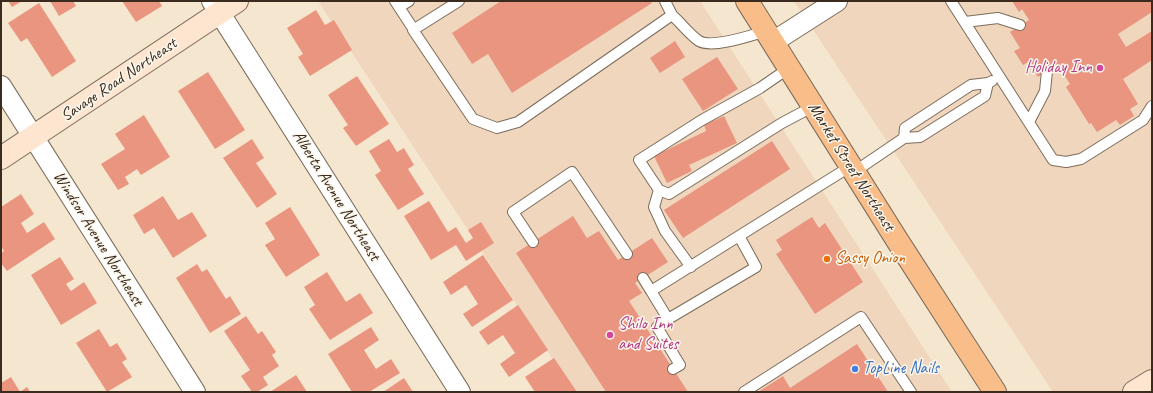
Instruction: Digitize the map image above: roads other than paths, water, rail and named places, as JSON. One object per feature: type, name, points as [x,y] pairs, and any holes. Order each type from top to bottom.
[{"type":"main road","name":"Market Street Northeast","points":[[747,1],[852,169],[995,392]]},
{"type":"street","points":[[770,36],[837,1]]},
{"type":"street","name":"Savage Road Northeast","points":[[1,158],[34,137],[223,5]]},
{"type":"street","name":"Alberta Avenue Northeast","points":[[223,5],[460,392]]},
{"type":"street","name":"Windsor Avenue Northeast","points":[[1,86],[195,392]]},
{"type":"street","points":[[1134,392],[1152,381]]},
{"type":"lane","points":[[409,1],[397,4],[473,119],[497,128],[518,122],[672,16]]},
{"type":"lane","points":[[414,30],[460,1]]},
{"type":"lane","points":[[665,1],[672,16],[701,42],[719,43],[770,36]]},
{"type":"lane","points":[[951,1],[1052,160],[1066,162],[1081,159],[1143,120],[1152,106]]},
{"type":"lane","points":[[965,22],[998,18],[1020,25]]},
{"type":"lane","points":[[789,68],[760,88],[702,120],[639,160],[659,190],[669,194],[782,124],[814,106]]},
{"type":"lane","points":[[1029,122],[1045,91],[1047,71]]},
{"type":"lane","points":[[904,138],[905,128],[971,85],[988,83],[999,77]]},
{"type":"lane","points":[[651,291],[739,236],[904,138],[920,136],[985,96],[988,83]]},
{"type":"lane","points":[[533,242],[513,212],[572,172],[627,254]]},
{"type":"lane","points":[[659,190],[654,207],[665,231],[691,266]]},
{"type":"lane","points":[[673,369],[680,365],[657,327],[756,267],[739,236]]},
{"type":"lane","points":[[643,278],[668,319]]},
{"type":"lane","points":[[744,392],[861,317],[911,392]]},
{"type":"place","name":"Holiday Inn","points":[[1100,68]]},
{"type":"place","name":"Sassy Onion","points":[[827,259]]},
{"type":"place","name":"Shilo Inn and Suites","points":[[610,335]]},
{"type":"place","name":"TopLine Nails","points":[[855,369]]}]
